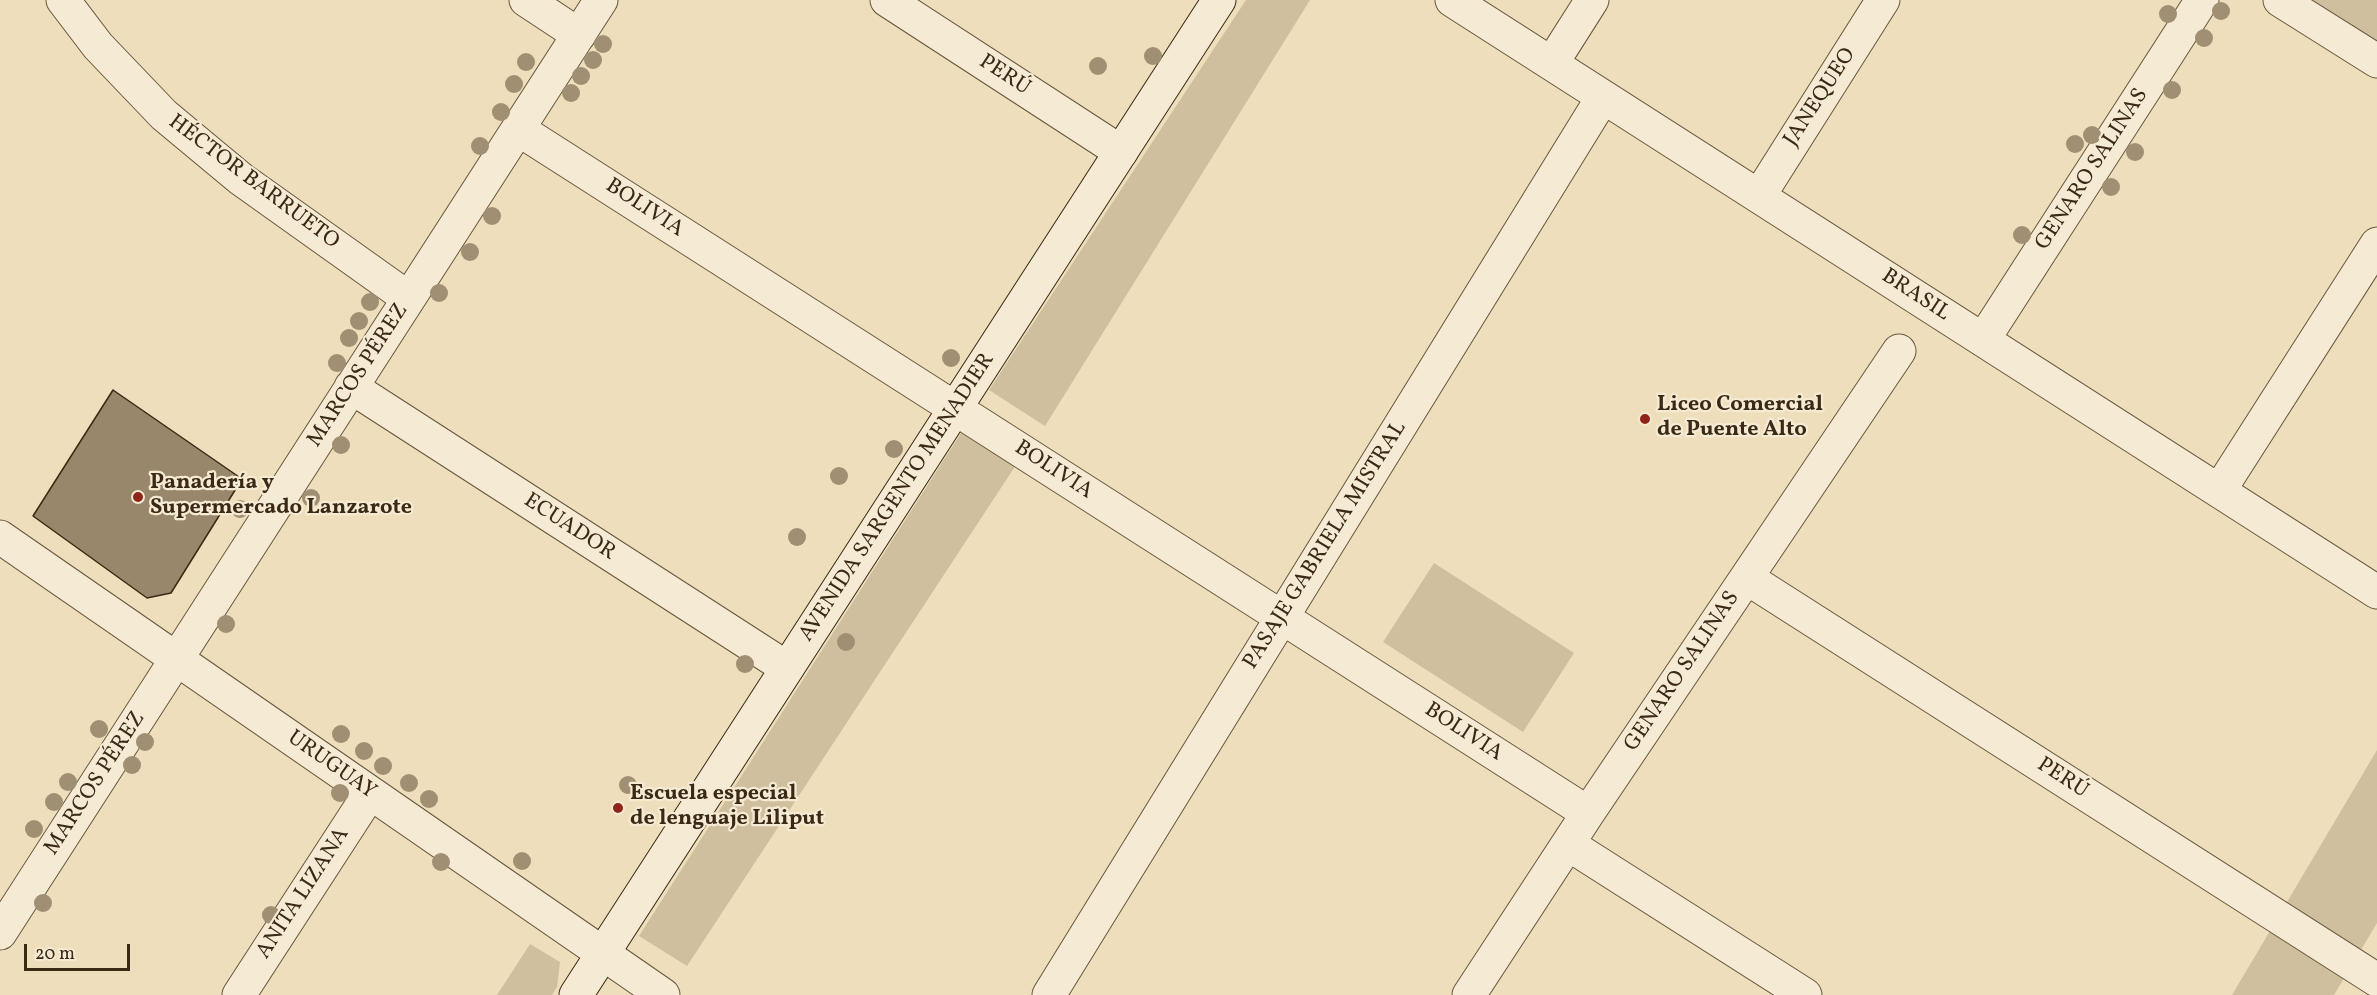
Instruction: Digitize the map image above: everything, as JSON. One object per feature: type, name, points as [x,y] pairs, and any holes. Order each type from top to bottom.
[{"type":"street","name":"HÉCTOR BARRUETO","points":[[63,0],[98,46],[164,115],[241,179],[408,298]]},
{"type":"street","points":[[526,0],[579,34]]},
{"type":"street","name":"MARCOS PÉREZ","points":[[0,933],[601,0]]},
{"type":"street","name":"PERÚ","points":[[887,0],[1121,152]]},
{"type":"street","name":"AVENIDA SARGENTO MENADIER","points":[[576,995],[1219,0]]},
{"type":"street","name":"BRASIL","points":[[1452,0],[2377,592]]},
{"type":"street","points":[[1552,63],[1592,0]]},
{"type":"street","name":"JANEQUEO","points":[[1758,196],[1883,0]]},
{"type":"street","name":"GENARO SALINAS","points":[[1983,340],[2202,0]]},
{"type":"street","points":[[2280,0],[2377,61]]},
{"type":"street","name":"PASAJE GABRIELA MISTRAL","points":[[1049,995],[1603,96]]},
{"type":"street","name":"BOLIVIA","points":[[518,129],[1588,813]]},
{"type":"street","points":[[2219,491],[2377,244]]},
{"type":"street","name":"GENARO SALINAS","points":[[1469,995],[1588,813],[1899,351]]},
{"type":"street","name":"ECUADOR","points":[[351,387],[787,668]]},
{"type":"street","name":"URUGUAY","points":[[0,537],[663,995]]},
{"type":"street","name":"PERÚ","points":[[1747,578],[2377,980]]},
{"type":"street","name":"ANITA LIZANA","points":[[238,995],[370,793]]},
{"type":"street","points":[[1568,844],[1805,995]]},
{"type":"shaded area","points":[[1246,0],[1310,0],[1045,426],[989,390]]},
{"type":"shaded area","points":[[2307,0],[2377,0],[2377,45]]},
{"type":"shaded area","points":[[961,433],[1016,465],[687,966],[639,936]]},
{"type":"shaded area","points":[[1434,563],[1574,653],[1523,732],[1383,642]]},
{"type":"shaded area","points":[[2377,750],[2377,923],[2334,995],[2232,995]]},
{"type":"shaded area","points":[[530,944],[560,962],[557,987],[552,995],[497,995]]},
{"type":"building","name":"Panadería y Supermercado Lanzarote","points":[[113,390],[242,479],[171,593],[147,598],[33,516]]},
{"type":"place","name":"Liceo Comercial de Puente Alto","points":[[1645,419]]},
{"type":"place","name":"Panadería y Supermercado Lanzarote","points":[[138,497]]},
{"type":"place","name":"Escuela especial de lenguaje Liliput","points":[[618,808]]}]
